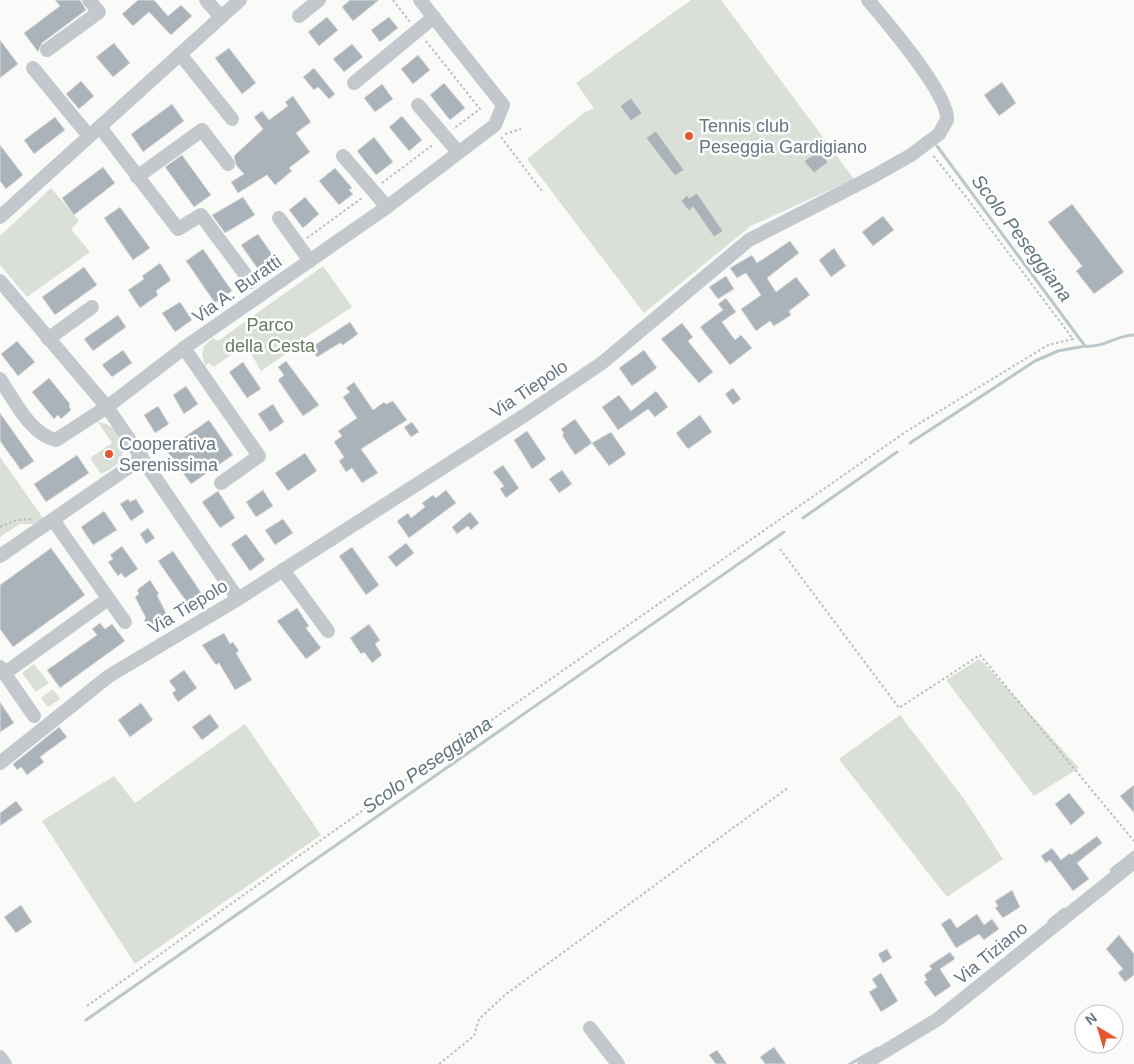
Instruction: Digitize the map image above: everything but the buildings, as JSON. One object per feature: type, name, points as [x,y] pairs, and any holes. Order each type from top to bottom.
[{"type":"street","points":[[47,50],[99,12],[89,0]]},
{"type":"street","points":[[206,0],[221,16]]},
{"type":"street","points":[[0,218],[240,0]]},
{"type":"street","points":[[300,16],[319,0]]},
{"type":"street","name":"Via A. Buratti","points":[[0,379],[34,428],[47,438],[56,440],[106,408],[184,348],[387,207],[495,125],[503,105],[420,0]]},
{"type":"street","name":"Via Tiepolo","points":[[0,763],[109,676],[283,570],[525,415],[602,363],[749,240],[874,176],[922,146],[944,127],[948,120],[947,107],[903,43],[868,0]]},
{"type":"street","points":[[354,83],[434,17]]},
{"type":"street","points":[[180,54],[232,119]]},
{"type":"street","points":[[32,68],[84,130]]},
{"type":"street","points":[[418,104],[458,152]]},
{"type":"street","points":[[100,127],[178,229],[201,214],[251,282]]},
{"type":"street","points":[[137,177],[202,130],[228,164]]},
{"type":"street","points":[[343,156],[387,207]]},
{"type":"street","name":"Via A. Buratti","points":[[279,218],[310,261]]},
{"type":"street","points":[[0,281],[106,408],[238,598]]},
{"type":"street","points":[[48,339],[92,307]]},
{"type":"street","name":"Via A. Buratti","points":[[184,348],[259,456],[221,483]]},
{"type":"street","points":[[0,556],[142,458]]},
{"type":"street","points":[[53,520],[124,622]]},
{"type":"street","points":[[283,570],[328,631]]},
{"type":"street","points":[[34,716],[2,670],[108,599]]},
{"type":"street","name":"Via Tiziano","points":[[864,1064],[938,1019],[1134,862]]},
{"type":"street","points":[[590,1028],[618,1064]]},
{"type":"street","points":[[0,1057],[5,1064]]},
{"type":"path","points":[[298,244],[373,190],[480,108],[393,0]]},
{"type":"path","points":[[521,129],[506,132],[501,137],[542,191]]},
{"type":"path","points":[[87,1006],[417,772],[907,431],[1048,345],[1073,339],[959,186],[935,156],[922,146]]},
{"type":"path","points":[[0,528],[17,520],[34,519]]},
{"type":"path","points":[[780,549],[899,708],[980,655],[1134,841]]},
{"type":"path","points":[[439,1064],[474,1036],[479,1019],[505,995],[789,787]]},
{"type":"green space","name":"Tennis club Peseggia Gardigiano","points":[[691,0],[721,0],[854,179],[751,226],[644,313],[527,159],[584,113],[594,108],[576,83]]},
{"type":"green space","points":[[51,188],[79,221],[71,229],[90,252],[27,297],[0,265],[0,236]]},
{"type":"green space","name":"Parco della Cesta","points":[[323,266],[352,307],[294,345],[295,348],[261,371],[246,345],[213,367],[209,363],[205,366],[202,355],[204,346],[213,338],[218,341]]},
{"type":"green space","points":[[98,422],[111,427],[117,432],[123,444],[122,457],[118,463],[101,474],[90,458],[112,443]]},
{"type":"green space","points":[[0,457],[43,518],[35,524],[20,524],[0,537]]},
{"type":"green space","points":[[979,659],[1079,768],[1034,796],[946,680]]},
{"type":"green space","points":[[34,664],[49,683],[36,692],[22,673]]},
{"type":"green space","points":[[53,689],[60,699],[48,707],[41,698]]},
{"type":"green space","points":[[900,715],[964,799],[1003,859],[947,897],[839,759]]},
{"type":"green space","points":[[245,724],[321,835],[135,964],[42,821],[114,776],[135,803]]},
{"type":"waterway","name":"Scolo Peseggiana","points":[[937,146],[1085,346],[1098,345],[1134,335]]},
{"type":"waterway","name":"Scolo Peseggiana","points":[[910,443],[1035,361],[1058,351],[1085,346]]},
{"type":"waterway","name":"Scolo Peseggiana","points":[[803,518],[897,452]]},
{"type":"waterway","name":"Scolo Peseggiana","points":[[86,1020],[784,532]]},
{"type":"waterway","points":[[1111,870],[1134,852]]},
{"type":"waterway","points":[[1049,921],[1064,909]]},
{"type":"waterway","points":[[850,1064],[878,1048]]},
{"type":"place","name":"Tennis club Peseggia Gardigiano","points":[[689,136]]},
{"type":"place","name":"Cooperativa Serenissima","points":[[109,454]]}]
